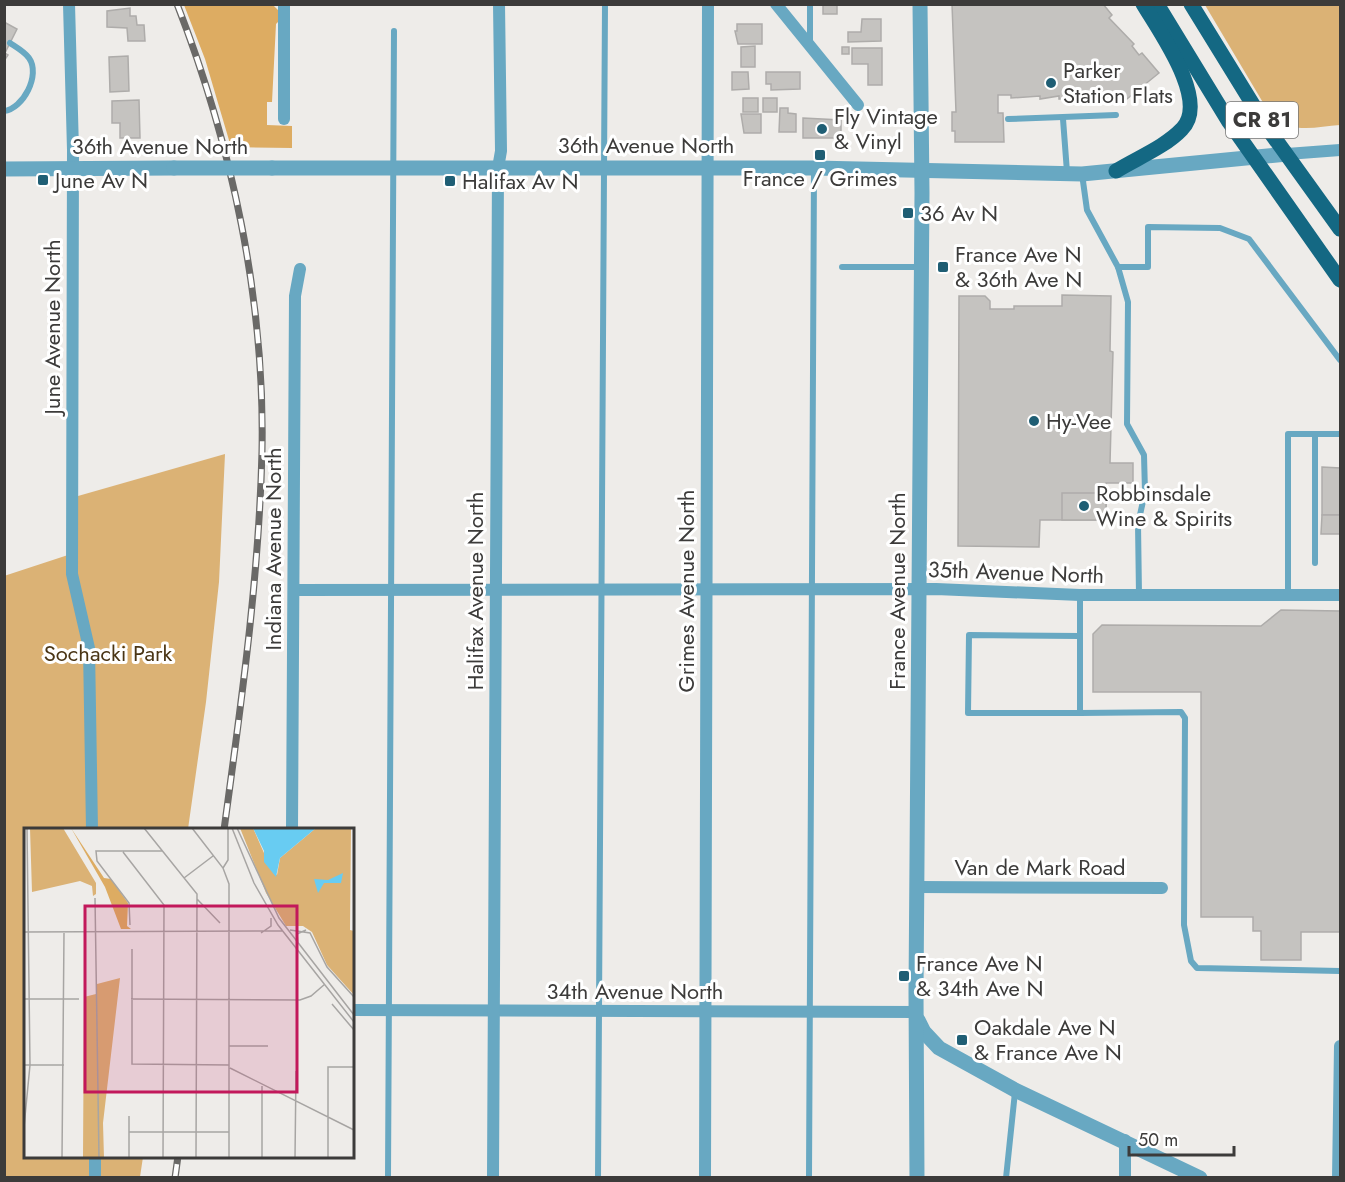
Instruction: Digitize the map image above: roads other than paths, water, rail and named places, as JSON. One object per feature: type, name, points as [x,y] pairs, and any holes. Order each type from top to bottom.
[{"type":"main road","points":[[1116,171],[1173,137],[1184,128],[1190,117],[1188,90],[1178,64],[1143,4]]},
{"type":"main road","name":"CR 81","points":[[1157,4],[1229,122],[1341,280]]},
{"type":"main road","name":"CR 81","points":[[1191,4],[1234,76],[1341,230]]},
{"type":"street","name":"June Avenue North","points":[[69,4],[73,168],[72,574],[88,648],[92,828]]},
{"type":"street","points":[[284,4],[284,119]]},
{"type":"street","name":"Halifax Avenue North","points":[[493,1178],[498,168],[501,151],[499,4]]},
{"type":"street","name":"Grimes Avenue North","points":[[705,1178],[708,4]]},
{"type":"street","points":[[776,4],[858,105]]},
{"type":"street","name":"France Avenue North","points":[[917,1178],[921,590],[920,4]]},
{"type":"street","points":[[1287,154],[1341,150]]},
{"type":"street","name":"36th Avenue North","points":[[4,169],[707,167],[1075,174],[1287,154]]},
{"type":"street","name":"Indiana Avenue North","points":[[292,828],[295,296],[300,269]]},
{"type":"street","name":"35th Avenue North","points":[[294,590],[998,590],[1138,596],[1341,595]]},
{"type":"street","name":"Van de Mark Road","points":[[918,887],[1162,888]]},
{"type":"street","name":"34th Avenue North","points":[[354,1010],[811,1013],[917,1016]]},
{"type":"street","points":[[917,1016],[924,1032],[939,1048],[1015,1090],[1125,1140],[1200,1178]]},
{"type":"street","points":[[1338,1178],[1340,1047]]},
{"type":"street","points":[[1125,1140],[1125,1178]]},
{"type":"street","points":[[94,1178],[95,1158]]},
{"type":"lane","points":[[598,1178],[597,1011],[605,4]]},
{"type":"lane","points":[[810,4],[810,46]]},
{"type":"lane","points":[[388,1178],[387,1011],[394,32]]},
{"type":"lane","points":[[4,111],[16,108],[25,97],[33,68],[30,58],[10,43]]},
{"type":"lane","points":[[1008,119],[1063,119],[1116,115]]},
{"type":"lane","points":[[1063,119],[1075,174],[1087,210],[1118,267],[1128,302],[1127,424],[1144,454],[1145,492],[1138,524],[1138,596]]},
{"type":"lane","points":[[809,1178],[814,168]]},
{"type":"lane","points":[[1118,267],[1148,267],[1148,228],[1220,228],[1250,239],[1341,360]]},
{"type":"lane","points":[[842,267],[921,267]]},
{"type":"lane","points":[[1288,597],[1288,434],[1341,434]]},
{"type":"lane","points":[[1315,434],[1315,563]]},
{"type":"lane","points":[[1080,595],[1080,713]]},
{"type":"lane","points":[[1079,636],[969,635],[968,713],[1181,712],[1185,718],[1184,925],[1191,961],[1197,968],[1341,971]]},
{"type":"lane","points":[[1006,1178],[1015,1090]]},
{"type":"railway","points":[[177,4],[197,57],[229,168],[251,280],[258,337],[262,451],[257,546],[243,688],[224,828]]},
{"type":"railway","points":[[175,1178],[178,1158]]},
{"type":"place","name":"Parker Station Flats","points":[[1051,83]]},
{"type":"place","name":"Fly Vintage & Vinyl","points":[[822,129]]},
{"type":"place","name":"France / Grimes","points":[[820,155]]},
{"type":"place","name":"June Av N","points":[[43,180]]},
{"type":"place","name":"Halifax Av N","points":[[450,181]]},
{"type":"place","name":"36 Av N","points":[[908,213]]},
{"type":"place","name":"France Ave N & 36th Ave N","points":[[943,267]]},
{"type":"place","name":"Hy-Vee","points":[[1034,421]]},
{"type":"place","name":"Robbinsdale Wine & Spirits","points":[[1084,506]]},
{"type":"place","name":"France Ave N & 34th Ave N","points":[[904,976]]},
{"type":"place","name":"Oakdale Ave N & France Ave N","points":[[962,1040]]},
{"type":"park label","name":"Sochacki Park","points":[[108,653]]}]
